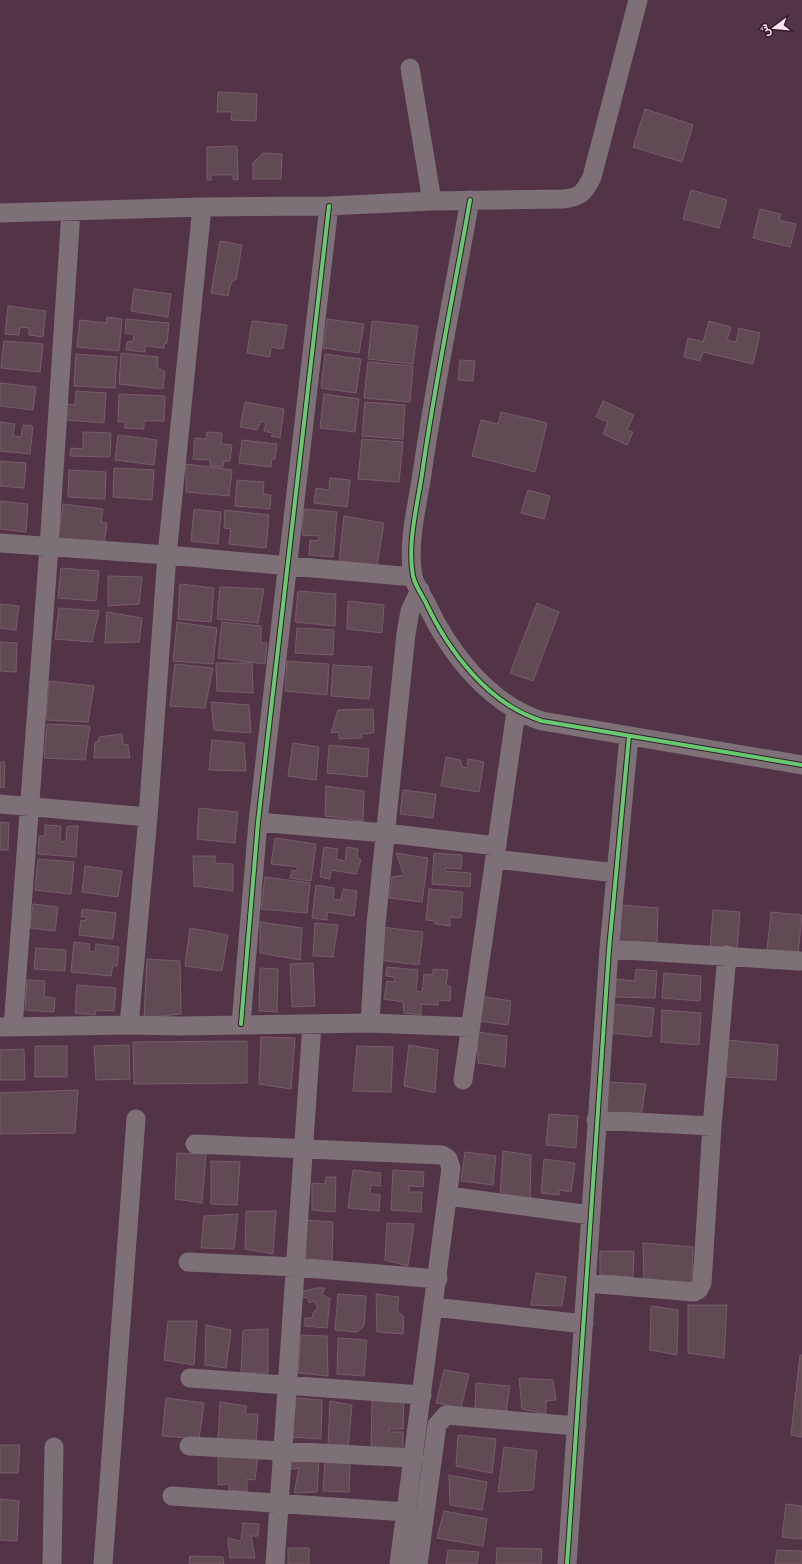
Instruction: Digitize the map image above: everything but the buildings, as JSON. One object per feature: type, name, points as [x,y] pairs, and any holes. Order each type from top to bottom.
[{"type":"street","points":[[0,213],[202,207],[329,206],[470,200],[563,200],[579,196],[586,189],[592,177],[638,0]]},
{"type":"street","points":[[410,68],[432,201]]},
{"type":"street","points":[[370,1024],[376,924],[385,833],[406,634],[416,584],[412,549],[415,524],[430,421],[470,200]]},
{"type":"street","points":[[241,1024],[258,822],[329,206]]},
{"type":"street","points":[[129,1025],[148,817],[167,555],[202,207]]},
{"type":"street","points":[[71,211],[49,547],[29,807],[6,1027],[241,1024],[370,1024],[471,1027]]},
{"type":"street","points":[[0,543],[288,565],[416,584]]},
{"type":"street","points":[[416,584],[437,626],[465,665],[494,694],[516,711],[542,721],[802,765]]},
{"type":"street","points":[[463,1080],[516,711]]},
{"type":"street","points":[[567,1564],[587,1283],[596,1120],[609,949],[629,736]]},
{"type":"street","points":[[0,804],[148,817]]},
{"type":"street","points":[[258,822],[385,833],[616,873]]},
{"type":"street","points":[[609,949],[727,955],[800,961]]},
{"type":"street","points":[[587,1283],[694,1292],[699,1289],[702,1283],[712,1126],[727,955]]},
{"type":"street","points":[[275,1564],[312,1024]]},
{"type":"street","points":[[104,1564],[136,1119]]},
{"type":"street","points":[[596,1120],[712,1126]]},
{"type":"street","points":[[195,1144],[442,1155],[448,1159],[451,1168],[438,1279],[399,1564]]},
{"type":"street","points":[[448,1196],[591,1215]]},
{"type":"street","points":[[188,1262],[295,1267],[438,1279]]},
{"type":"street","points":[[434,1307],[584,1324]]},
{"type":"street","points":[[190,1378],[422,1395]]},
{"type":"street","points":[[418,1564],[437,1425],[443,1417],[446,1415],[452,1415],[577,1426]]},
{"type":"street","points":[[189,1446],[414,1458]]},
{"type":"street","points":[[52,1564],[54,1447]]},
{"type":"street","points":[[172,1496],[279,1502],[406,1512]]},
{"type":"cycle path","points":[[470,200],[433,405],[412,538],[411,564],[413,576],[434,620],[458,656],[487,689],[522,713],[542,721],[802,765]]},
{"type":"cycle path","points":[[241,1024],[258,822],[329,206]]},
{"type":"cycle path","points":[[567,1564],[609,949],[629,736]]}]
